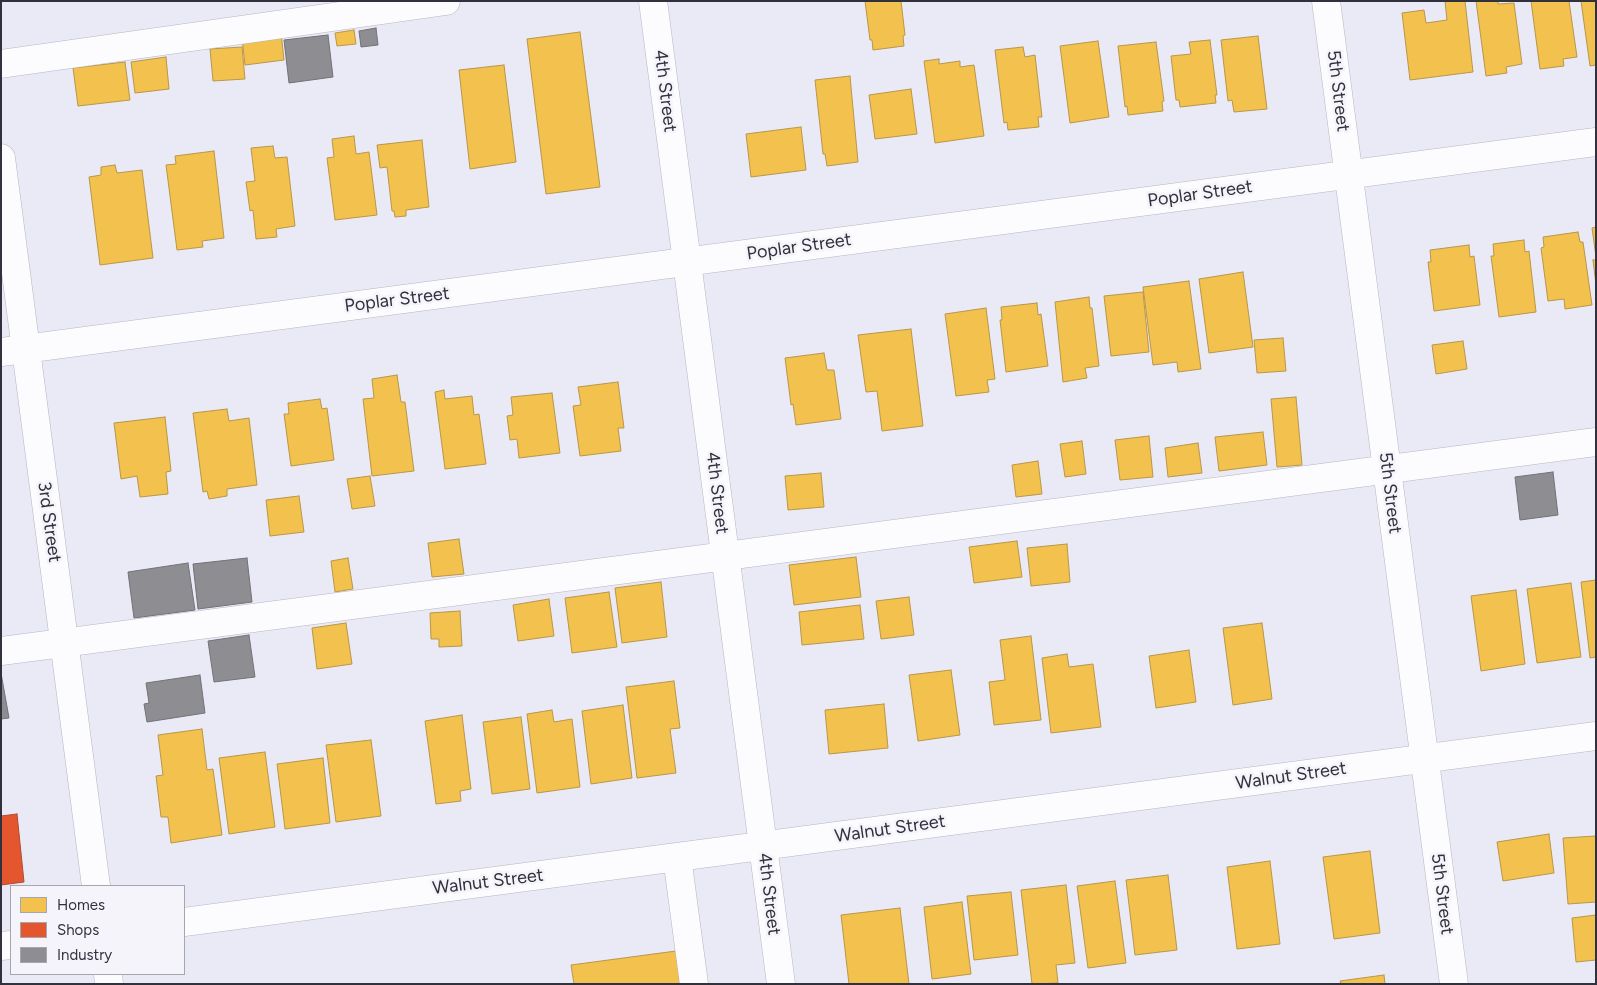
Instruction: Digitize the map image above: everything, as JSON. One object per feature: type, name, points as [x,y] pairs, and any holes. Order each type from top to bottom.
[{"type":"street","points":[[1,64],[446,1]]},
{"type":"street","name":"4th Street","points":[[653,1],[781,984]]},
{"type":"street","name":"5th Street","points":[[1326,1],[1454,984]]},
{"type":"street","name":"Poplar Street","points":[[14,350],[1596,142]]},
{"type":"street","name":"3rd Street","points":[[1,158],[14,350],[64,642],[96,885]]},
{"type":"street","points":[[1,651],[1596,442]]},
{"type":"street","name":"Walnut Street","points":[[185,922],[1596,736]]},
{"type":"street","points":[[677,857],[694,984]]},
{"type":"building: Homes","points":[[865,1],[901,1],[905,35],[903,36],[904,46],[873,50]]},
{"type":"building: Homes","points":[[1445,1],[1465,1],[1473,72],[1410,80],[1402,13],[1424,10],[1426,23],[1447,20]]},
{"type":"building: Homes","points":[[1476,1],[1498,1],[1498,4],[1514,3],[1522,64],[1506,67],[1507,73],[1486,76]]},
{"type":"building: Homes","points":[[1531,1],[1569,1],[1577,57],[1563,59],[1564,66],[1540,69]]},
{"type":"building: Homes","points":[[1581,1],[1596,1],[1596,65],[1590,66]]},
{"type":"building: Homes","points":[[354,30],[356,44],[337,46],[335,33]]},
{"type":"building: Homes","points":[[281,32],[284,60],[245,65],[242,37]]},
{"type":"building: Homes","points":[[580,32],[600,187],[546,194],[527,39]]},
{"type":"building: Homes","points":[[1258,36],[1267,109],[1234,112],[1232,100],[1228,101],[1221,40]]},
{"type":"building: Homes","points":[[1210,40],[1217,95],[1215,95],[1216,103],[1180,107],[1179,100],[1176,100],[1171,56],[1191,54],[1189,42]]},
{"type":"building: Homes","points":[[1098,41],[1109,117],[1070,123],[1060,46]]},
{"type":"building: Homes","points":[[1156,42],[1164,101],[1162,102],[1163,111],[1128,115],[1127,106],[1125,107],[1118,46]]},
{"type":"building: Homes","points":[[242,47],[245,79],[213,81],[210,49]]},
{"type":"building: Homes","points":[[1023,47],[1025,57],[1035,55],[1042,117],[1038,117],[1039,127],[1008,130],[1007,122],[1004,123],[995,50]]},
{"type":"building: Homes","points":[[166,57],[169,89],[135,93],[131,62]]},
{"type":"building: Homes","points":[[939,59],[939,64],[960,61],[960,67],[974,65],[984,136],[935,143],[924,61]]},
{"type":"building: Homes","points":[[125,62],[130,100],[78,106],[73,68]]},
{"type":"building: Homes","points":[[504,65],[516,162],[470,169],[459,70]]},
{"type":"building: Homes","points":[[850,76],[858,162],[827,166],[825,154],[823,154],[815,80]]},
{"type":"building: Homes","points":[[911,89],[917,134],[875,139],[869,95]]},
{"type":"building: Homes","points":[[801,127],[806,170],[751,177],[746,134]]},
{"type":"building: Homes","points":[[354,136],[356,154],[369,152],[377,215],[335,220],[327,158],[334,157],[332,139]]},
{"type":"building: Homes","points":[[422,140],[429,207],[406,210],[406,216],[395,217],[394,211],[392,211],[387,167],[380,168],[377,145]]},
{"type":"building: Homes","points":[[273,146],[275,158],[287,157],[295,226],[276,229],[277,237],[256,239],[253,210],[250,211],[246,182],[255,181],[251,148]]},
{"type":"building: Homes","points":[[214,151],[224,238],[202,241],[203,247],[177,250],[166,165],[176,164],[175,156]]},
{"type":"building: Homes","points":[[115,165],[117,173],[142,170],[153,258],[100,265],[89,177],[101,175],[101,167]]},
{"type":"building: Homes","points":[[1596,227],[1596,257],[1592,228]]},
{"type":"building: Homes","points":[[1578,232],[1580,242],[1583,242],[1592,305],[1565,309],[1564,299],[1548,301],[1541,248],[1544,247],[1543,237]]},
{"type":"building: Homes","points":[[1524,240],[1525,252],[1529,251],[1536,312],[1499,317],[1491,256],[1494,256],[1493,244]]},
{"type":"building: Homes","points":[[1469,245],[1470,257],[1474,256],[1480,305],[1434,311],[1428,262],[1431,262],[1430,250]]},
{"type":"building: Homes","points":[[1593,260],[1596,260],[1596,285]]},
{"type":"building: Homes","points":[[1243,272],[1253,347],[1209,353],[1199,279]]},
{"type":"building: Homes","points":[[1189,281],[1201,369],[1178,372],[1177,362],[1153,365],[1143,287]]},
{"type":"building: Homes","points":[[1143,292],[1149,352],[1111,356],[1104,296]]},
{"type":"building: Homes","points":[[1089,297],[1099,366],[1085,368],[1087,378],[1063,382],[1055,302]]},
{"type":"building: Homes","points":[[1037,303],[1038,315],[1041,314],[1048,366],[1006,372],[1000,320],[1002,320],[1001,307]]},
{"type":"building: Homes","points":[[986,308],[995,379],[987,380],[989,392],[956,396],[945,314]]},
{"type":"building: Homes","points":[[911,329],[923,426],[882,431],[877,391],[866,392],[858,335]]},
{"type":"building: Homes","points":[[1283,338],[1286,371],[1257,373],[1254,340]]},
{"type":"building: Homes","points":[[1463,341],[1467,369],[1436,374],[1432,345]]},
{"type":"building: Homes","points":[[824,353],[827,370],[834,370],[841,419],[796,425],[793,404],[791,405],[785,358]]},
{"type":"building: Homes","points":[[397,375],[401,402],[405,402],[414,471],[372,476],[363,399],[374,398],[372,379]]},
{"type":"building: Homes","points":[[618,382],[624,428],[618,428],[621,451],[580,456],[573,406],[581,405],[578,387]]},
{"type":"building: Homes","points":[[444,390],[445,399],[472,396],[474,415],[479,414],[486,464],[445,469],[435,392]]},
{"type":"building: Homes","points":[[552,393],[560,453],[519,458],[517,439],[510,440],[507,416],[513,415],[511,397]]},
{"type":"building: Homes","points":[[1296,397],[1302,465],[1277,467],[1271,399]]},
{"type":"building: Homes","points":[[320,399],[322,409],[327,408],[334,460],[291,466],[284,414],[289,414],[288,403]]},
{"type":"building: Homes","points":[[227,409],[229,421],[249,418],[257,485],[227,489],[227,496],[209,499],[207,491],[203,492],[193,413]]},
{"type":"building: Homes","points":[[165,417],[171,471],[166,472],[168,494],[140,497],[137,476],[121,479],[114,423]]},
{"type":"building: Homes","points":[[1263,432],[1267,465],[1219,471],[1215,437]]},
{"type":"building: Homes","points":[[1149,436],[1153,477],[1120,480],[1115,440]]},
{"type":"building: Homes","points":[[1082,441],[1086,474],[1065,477],[1060,444]]},
{"type":"building: Homes","points":[[1198,443],[1202,473],[1168,477],[1165,448]]},
{"type":"building: Homes","points":[[1038,461],[1042,494],[1016,497],[1012,465]]},
{"type":"building: Homes","points":[[821,473],[824,507],[788,510],[785,476]]},
{"type":"building: Homes","points":[[370,476],[375,506],[352,509],[347,479]]},
{"type":"building: Homes","points":[[299,496],[304,532],[270,536],[266,500]]},
{"type":"building: Homes","points":[[459,539],[464,574],[432,577],[428,543]]},
{"type":"building: Homes","points":[[1017,541],[1022,577],[974,583],[969,547]]},
{"type":"building: Homes","points":[[1067,544],[1070,582],[1031,586],[1027,548]]},
{"type":"building: Homes","points":[[856,557],[861,597],[794,605],[789,565]]},
{"type":"building: Homes","points":[[348,558],[353,589],[335,592],[331,561]]},
{"type":"building: Homes","points":[[1596,580],[1596,657],[1590,658],[1581,582]]},
{"type":"building: Homes","points":[[661,582],[667,637],[622,643],[615,588]]},
{"type":"building: Homes","points":[[1571,583],[1581,657],[1537,663],[1527,589]]},
{"type":"building: Homes","points":[[1516,590],[1525,664],[1481,671],[1471,596]]},
{"type":"building: Homes","points":[[609,592],[617,647],[572,653],[565,598]]},
{"type":"building: Homes","points":[[909,597],[914,635],[881,639],[876,601]]},
{"type":"building: Homes","points":[[549,599],[554,636],[518,641],[513,605]]},
{"type":"building: Homes","points":[[860,605],[864,639],[802,645],[799,612]]},
{"type":"building: Homes","points":[[460,611],[462,646],[439,647],[439,639],[431,639],[430,613]]},
{"type":"building: Homes","points":[[346,623],[352,664],[317,669],[312,628]]},
{"type":"building: Homes","points":[[1262,623],[1272,699],[1233,705],[1223,628]]},
{"type":"building: Homes","points":[[1031,636],[1041,720],[994,725],[989,682],[1005,680],[1000,640]]},
{"type":"building: Homes","points":[[1189,650],[1196,702],[1156,708],[1149,656]]},
{"type":"building: Homes","points":[[1067,654],[1069,667],[1093,664],[1101,727],[1051,733],[1042,658]]},
{"type":"building: Homes","points":[[951,670],[960,735],[918,741],[909,675]]},
{"type":"building: Homes","points":[[674,681],[680,728],[670,729],[676,773],[637,778],[626,687]]},
{"type":"building: Homes","points":[[884,704],[888,748],[829,754],[825,710]]},
{"type":"building: Homes","points":[[623,705],[632,778],[591,784],[582,711]]},
{"type":"building: Homes","points":[[552,710],[554,722],[572,719],[580,787],[537,793],[527,714]]},
{"type":"building: Homes","points":[[462,715],[471,789],[460,791],[461,801],[436,804],[425,721]]},
{"type":"building: Homes","points":[[521,717],[530,789],[492,794],[483,722]]},
{"type":"building: Homes","points":[[202,729],[207,770],[213,769],[222,835],[171,843],[168,817],[161,817],[156,776],[163,775],[158,735]]},
{"type":"building: Homes","points":[[371,740],[381,816],[336,822],[326,745]]},
{"type":"building: Homes","points":[[265,752],[275,827],[229,834],[219,758]]},
{"type":"building: Homes","points":[[323,758],[330,823],[285,829],[277,764]]},
{"type":"building: Homes","points":[[1549,834],[1554,873],[1503,881],[1497,842]]},
{"type":"building: Homes","points":[[1596,836],[1596,902],[1568,904],[1563,838]]},
{"type":"building: Homes","points":[[1370,851],[1380,933],[1334,939],[1323,857]]},
{"type":"building: Homes","points":[[1270,861],[1280,944],[1237,949],[1227,867]]},
{"type":"building: Homes","points":[[1168,875],[1177,950],[1135,955],[1126,880]]},
{"type":"building: Homes","points":[[1115,881],[1126,963],[1088,968],[1077,886]]},
{"type":"building: Homes","points":[[1066,885],[1075,963],[1056,965],[1058,983],[1032,984],[1021,890]]},
{"type":"building: Homes","points":[[1011,892],[1018,955],[974,960],[967,896]]},
{"type":"building: Homes","points":[[962,902],[971,974],[932,979],[924,907]]},
{"type":"building: Homes","points":[[900,908],[909,984],[849,984],[841,915]]},
{"type":"building: Homes","points":[[1596,915],[1596,960],[1576,962],[1572,918]]},
{"type":"building: Homes","points":[[676,951],[680,984],[574,984],[571,965]]},
{"type":"building: Homes","points":[[1384,975],[1385,984],[1341,984],[1340,981]]},
{"type":"building: Shops","points":[[17,814],[24,882],[1,885],[1,816]]},
{"type":"building: Industry","points":[[376,28],[378,45],[361,47],[359,31]]},
{"type":"building: Industry","points":[[328,35],[333,77],[289,83],[284,40]]},
{"type":"building: Industry","points":[[1553,472],[1558,515],[1520,520],[1515,477]]},
{"type":"building: Industry","points":[[247,558],[252,602],[198,609],[193,564]]},
{"type":"building: Industry","points":[[188,563],[195,610],[134,618],[128,572]]},
{"type":"building: Industry","points":[[249,635],[255,677],[214,682],[208,641]]},
{"type":"building: Industry","points":[[1,673],[9,718],[1,719]]},
{"type":"building: Industry","points":[[200,675],[205,713],[147,722],[144,704],[149,703],[146,683]]}]
